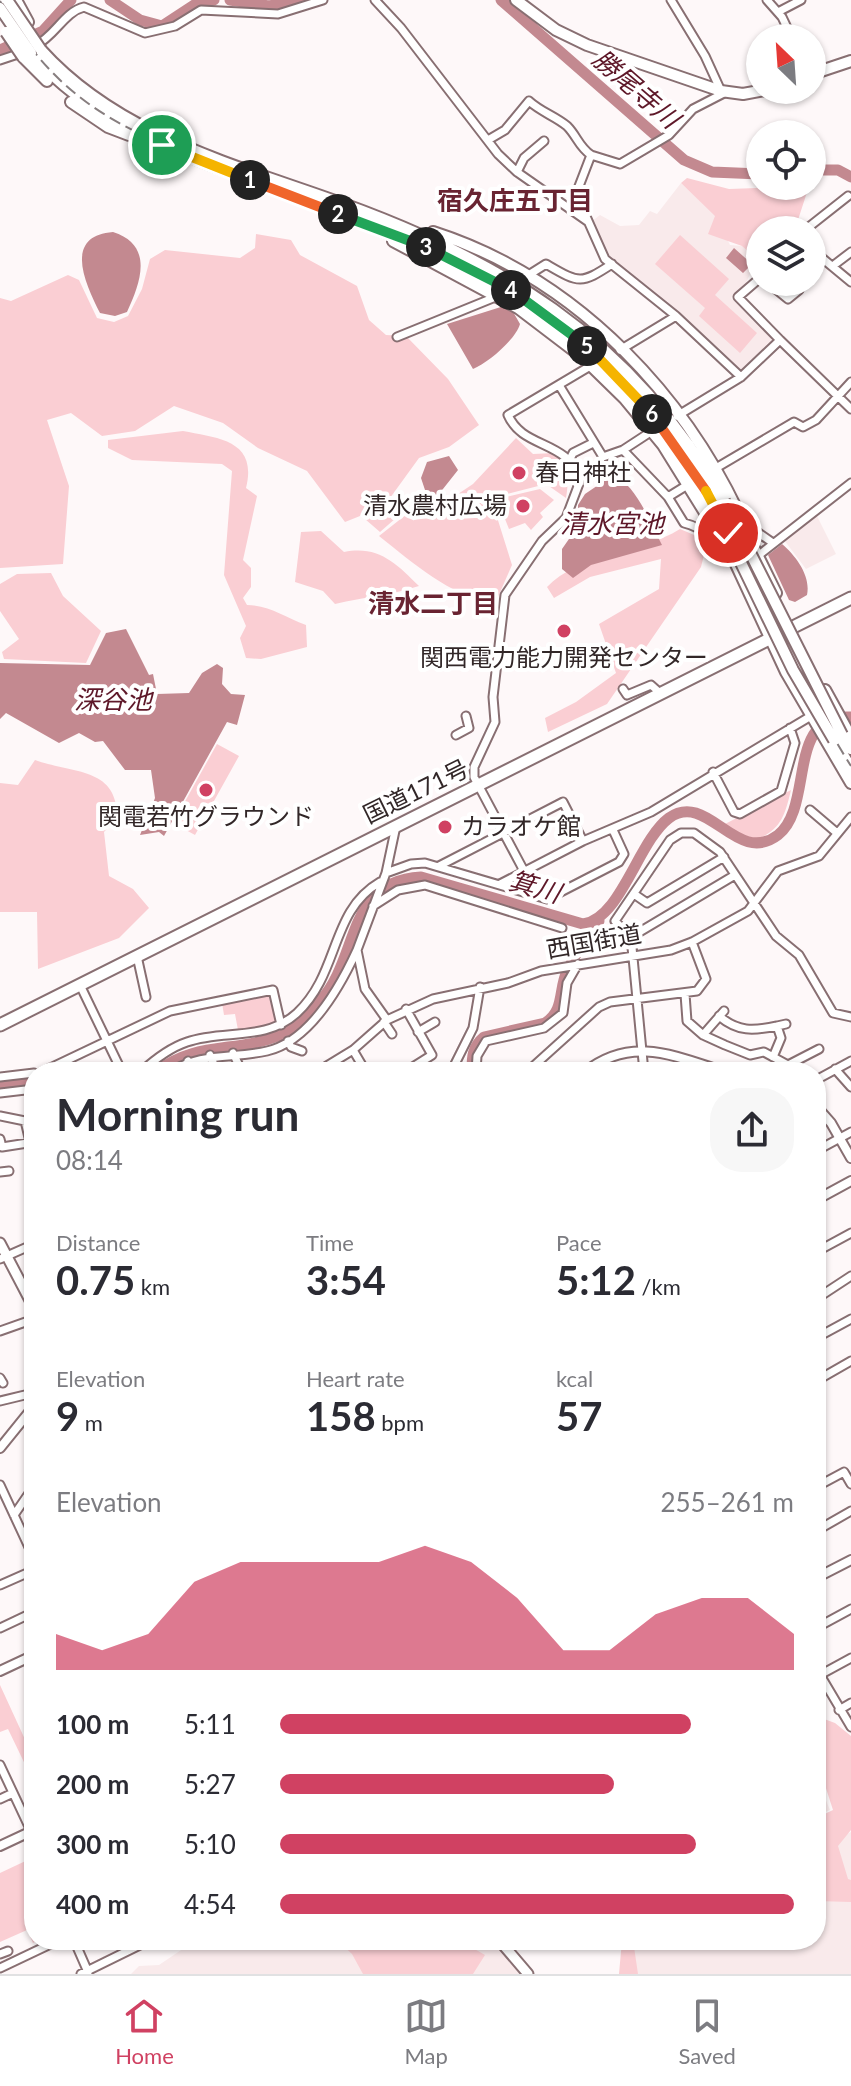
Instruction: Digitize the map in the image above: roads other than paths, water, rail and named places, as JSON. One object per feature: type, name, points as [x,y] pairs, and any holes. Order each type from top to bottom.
[{"type":"highway","name":"国道171号","points":[[0,1025],[851,598]]},
{"type":"main road","points":[[7,0],[35,52],[86,105],[183,155]]},
{"type":"main road","points":[[16,0],[28,22],[35,52],[144,122],[457,242],[527,276],[587,318],[678,415],[716,468],[738,506],[751,541]]},
{"type":"main road","points":[[516,0],[556,30],[587,45],[723,92],[746,93]]},
{"type":"main road","points":[[0,8],[71,102],[122,133],[444,263],[534,318],[593,365],[653,430],[730,553]]},
{"type":"main road","points":[[3,27],[84,92],[128,120],[184,146],[454,248],[530,290],[597,342],[616,350],[678,420],[712,470],[759,555],[835,710],[851,783]]},
{"type":"main road","points":[[826,69],[851,61]]},
{"type":"main road","points":[[122,133],[448,257],[502,284],[568,330],[611,368],[649,410],[719,504]]},
{"type":"main road","points":[[248,164],[300,188]]},
{"type":"main road","points":[[457,242],[537,288],[581,321],[597,342]]},
{"type":"main road","points":[[460,275],[461,269],[568,330]]},
{"type":"main road","points":[[616,350],[674,424],[719,504],[793,670],[851,749]]},
{"type":"main road","points":[[649,410],[730,553],[812,719],[839,736],[851,768]]},
{"type":"main road","points":[[0,1243],[3,1258],[24,1292]]},
{"type":"main road","points":[[508,1950],[528,1974]]},
{"type":"street","points":[[0,60],[49,39],[71,12],[84,7],[145,33],[175,26],[201,10],[278,14],[321,0]]},
{"type":"street","points":[[375,0],[517,172],[587,221]]},
{"type":"street","points":[[488,140],[505,130],[529,101],[539,111],[563,123],[580,148],[591,155],[620,164],[669,135],[693,109],[723,92],[671,0]]},
{"type":"street","points":[[767,0],[784,24]]},
{"type":"street","points":[[778,12],[801,0]]},
{"type":"street","points":[[517,172],[524,158],[544,141]]},
{"type":"street","points":[[591,155],[576,194],[605,259],[676,316],[741,377]]},
{"type":"street","points":[[822,216],[848,195]]},
{"type":"street","points":[[834,265],[851,252]]},
{"type":"street","points":[[826,260],[851,282]]},
{"type":"street","points":[[527,276],[545,264],[576,281],[586,281],[612,264]]},
{"type":"street","points":[[397,337],[490,300],[462,283],[460,275]]},
{"type":"street","points":[[746,290],[738,297],[851,409]]},
{"type":"street","points":[[616,350],[676,316]]},
{"type":"street","points":[[678,415],[741,377],[780,340]]},
{"type":"street","points":[[524,871],[478,785],[474,767],[495,722],[493,697],[505,595],[542,541],[566,518],[580,481],[570,459],[515,430],[508,415],[593,365]]},
{"type":"street","points":[[716,468],[794,422],[803,427],[816,420],[851,382]]},
{"type":"street","points":[[559,385],[603,457],[623,450],[653,430]]},
{"type":"street","points":[[570,459],[573,453],[593,443]]},
{"type":"street","points":[[623,450],[668,497],[684,523],[698,526],[710,537],[716,556]]},
{"type":"street","points":[[759,555],[851,483]]},
{"type":"street","points":[[668,497],[689,484]]},
{"type":"street","points":[[750,527],[773,543]]},
{"type":"street","points":[[623,689],[627,695],[651,685],[660,693]]},
{"type":"street","points":[[456,735],[469,728],[466,716]]},
{"type":"street","points":[[500,884],[583,841],[651,812],[713,772],[790,728],[812,719]]},
{"type":"street","points":[[713,772],[734,812],[740,814],[781,791],[795,740],[790,728]]},
{"type":"street","points":[[439,866],[563,802],[583,841]]},
{"type":"street","points":[[810,810],[837,833]]},
{"type":"street","name":"西国街道","points":[[333,1062],[406,1009],[564,966],[671,950],[692,942],[737,920],[778,871],[810,862],[851,817]]},
{"type":"street","points":[[188,1061],[210,1055],[267,1051],[288,1041],[333,995],[357,950],[380,882],[386,873],[396,826]]},
{"type":"street","points":[[386,873],[411,864],[439,866],[547,899],[619,862],[624,854],[613,830]]},
{"type":"street","points":[[643,1062],[631,937],[615,921],[670,840],[681,833],[694,833],[724,857],[776,936],[799,955],[833,1013],[851,1017]]},
{"type":"street","points":[[634,894],[647,903],[724,857]]},
{"type":"street","points":[[631,937],[735,875]]},
{"type":"street","points":[[154,1062],[187,1042],[254,1034],[281,1025],[297,1013],[319,987],[330,966],[347,913],[357,897],[380,882]]},
{"type":"street","points":[[373,906],[398,890],[425,885],[562,928]]},
{"type":"street","points":[[538,1062],[589,1013],[610,1002],[697,991],[706,979],[692,942]]},
{"type":"street","points":[[357,950],[365,989],[392,1034]]},
{"type":"street","points":[[137,956],[146,997]]},
{"type":"street","points":[[477,1062],[486,1041],[544,1028],[563,1013],[567,983],[578,964]]},
{"type":"street","points":[[80,985],[117,1062]]},
{"type":"street","points":[[456,1062],[473,1028],[480,987]]},
{"type":"street","points":[[62,1062],[170,1011],[273,990],[281,1025]]},
{"type":"street","points":[[685,994],[687,1021],[703,1035],[750,1055],[757,1051],[782,1062]]},
{"type":"street","points":[[406,1009],[436,1062]]},
{"type":"street","points":[[703,1035],[721,1014],[733,1028],[757,1030],[781,1025],[781,1038],[773,1057]]},
{"type":"street","points":[[418,1032],[435,1022]]},
{"type":"street","points":[[288,1041],[291,1047],[302,1051]]},
{"type":"street","points":[[600,1062],[642,1049],[689,1062]]},
{"type":"street","points":[[792,1062],[808,1050],[819,1049]]},
{"type":"street","points":[[353,1050],[360,1062]]},
{"type":"street","points":[[267,1051],[271,1061]]},
{"type":"street","points":[[233,1053],[237,1062]]},
{"type":"street","points":[[210,1055],[213,1062]]},
{"type":"street","points":[[421,1062],[432,1055]]},
{"type":"street","points":[[826,1074],[851,1061]]},
{"type":"street","points":[[835,1069],[851,1087]]},
{"type":"street","points":[[0,1077],[24,1074]]},
{"type":"street","points":[[0,1093],[24,1090]]},
{"type":"street","points":[[0,1116],[24,1121]]},
{"type":"street","points":[[826,1119],[851,1158]]},
{"type":"street","points":[[826,1146],[851,1132]]},
{"type":"street","points":[[0,1139],[2,1147],[24,1143]]},
{"type":"street","points":[[826,1195],[851,1181]]},
{"type":"street","points":[[826,1247],[851,1233]]},
{"type":"street","points":[[3,1258],[24,1249]]},
{"type":"street","points":[[826,1292],[851,1276]]},
{"type":"street","points":[[826,1333],[851,1319]]},
{"type":"street","points":[[0,1331],[24,1323]]},
{"type":"street","points":[[826,1375],[851,1361]]},
{"type":"street","points":[[0,1401],[24,1395]]},
{"type":"street","points":[[0,1448],[24,1416]]},
{"type":"street","points":[[826,1482],[844,1472],[851,1484]]},
{"type":"street","points":[[0,1485],[24,1537]]},
{"type":"street","points":[[14,1515],[24,1500]]},
{"type":"street","points":[[826,1525],[851,1511]]},
{"type":"street","points":[[826,1573],[851,1560]]},
{"type":"street","points":[[1,1583],[24,1574]]},
{"type":"street","points":[[826,1623],[851,1609]]},
{"type":"street","points":[[0,1628],[24,1617]]},
{"type":"street","points":[[826,1669],[851,1658]]},
{"type":"street","points":[[0,1671],[24,1660]]},
{"type":"street","points":[[826,1688],[851,1727]]},
{"type":"street","points":[[839,1710],[851,1703]]},
{"type":"street","points":[[0,1765],[24,1815]]},
{"type":"street","points":[[0,1799],[13,1793]]},
{"type":"street","points":[[0,1846],[24,1835]]},
{"type":"street","points":[[0,1968],[38,1950]]},
{"type":"street","points":[[78,1950],[86,1973],[131,1950]]},
{"type":"water","points":[[113,232],[134,246],[141,266],[127,312],[115,316],[100,313],[82,264],[87,242],[97,235]]},
{"type":"water","points":[[734,248],[746,259],[746,270],[743,273],[726,258]]},
{"type":"water","points":[[504,306],[512,310],[520,324],[501,350],[473,369],[447,324]]},
{"type":"water","points":[[449,456],[458,470],[439,494],[427,496],[421,478],[427,462]]},
{"type":"water","name":"清水宮池","points":[[613,475],[636,496],[662,545],[591,565],[573,578],[562,569],[562,549],[578,526],[578,505],[585,494]]},
{"type":"water","points":[[782,544],[797,560],[807,581],[807,595],[795,602],[789,600],[768,555]]},
{"type":"water","name":"深谷池","points":[[126,629],[149,675],[153,674],[157,694],[189,693],[202,673],[217,664],[223,668],[222,684],[231,694],[245,695],[237,725],[227,722],[164,836],[159,832],[140,835],[155,798],[151,770],[125,770],[103,741],[95,742],[79,733],[59,743],[6,713],[0,719],[0,663],[90,665],[106,633]]},
{"type":"waterway","name":"勝尾寺川","points":[[0,50],[43,31],[71,0]]},
{"type":"waterway","name":"勝尾寺川","points":[[110,0],[140,20],[162,26],[194,5],[214,0]]},
{"type":"waterway","name":"勝尾寺川","points":[[230,0],[269,6],[300,0]]},
{"type":"waterway","name":"勝尾寺川","points":[[501,0],[684,160],[712,172],[746,173]]},
{"type":"waterway","name":"勝尾寺川","points":[[826,170],[838,170],[851,177]]},
{"type":"waterway","name":"箕川","points":[[171,1062],[201,1051],[262,1041],[278,1036],[295,1025],[320,1001],[333,983],[366,907],[379,892],[396,882],[421,877],[583,924],[596,919],[608,909],[658,829],[669,818],[683,812],[697,813],[749,842],[763,842],[778,835],[789,821],[796,804],[809,745],[817,730],[830,720],[851,717]]},
{"type":"waterway","points":[[472,1062],[477,1045],[484,1037],[545,1023],[551,1018],[556,1012],[567,971],[599,921]]},
{"type":"waterway","name":"箕川","points":[[0,1087],[24,1082]]},
{"type":"railway","points":[[0,1],[46,66],[81,98],[117,122],[177,150],[366,219],[450,254],[529,298],[587,341],[644,399],[694,464],[745,556],[812,698],[851,766]]},
{"type":"place","name":"春日神社","points":[[519,473]]},
{"type":"place","name":"清水農村広場","points":[[523,506]]},
{"type":"place","name":"関西電力能力開発センター","points":[[564,631]]},
{"type":"place","name":"関電若竹グラウンド","points":[[206,790]]},
{"type":"place","name":"カラオケ館","points":[[445,827]]},
{"type":"district","name":"宿久庄五丁目","points":[[515,201]]},
{"type":"district","name":"清水二丁目","points":[[433,604]]}]
